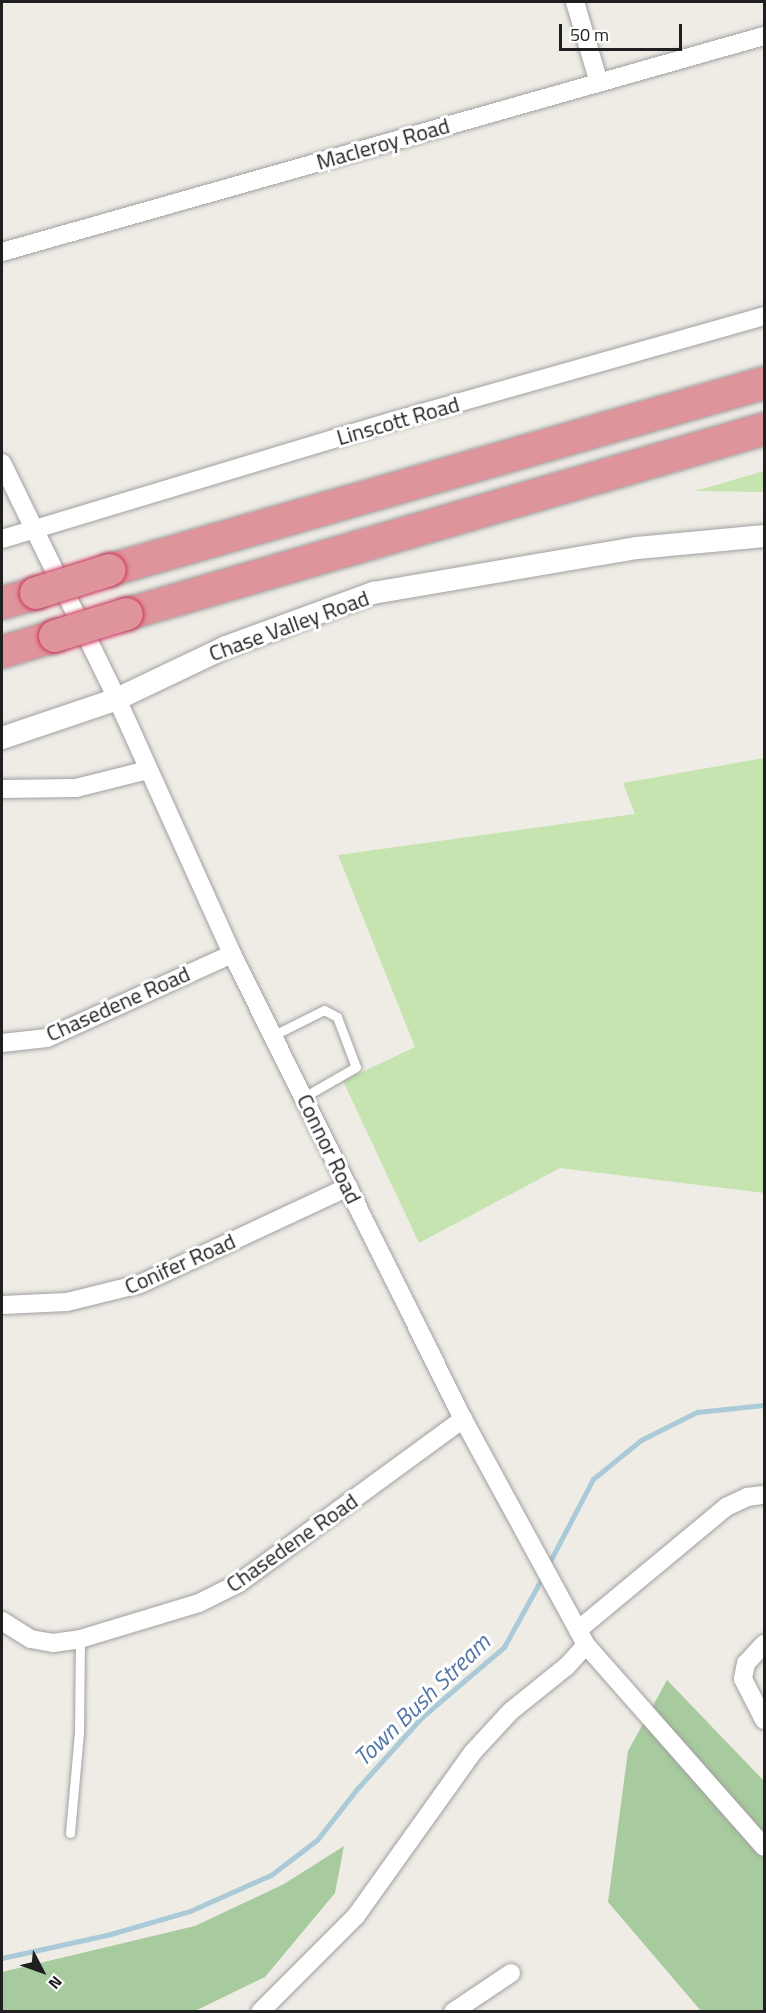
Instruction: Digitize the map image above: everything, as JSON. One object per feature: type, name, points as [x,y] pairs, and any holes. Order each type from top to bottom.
[{"type":"highway","points":[[2,603],[765,383]]},
{"type":"highway","points":[[6,652],[128,614],[765,429]]},
{"type":"street","points":[[575,2],[599,83]]},
{"type":"street","name":"Macleroy Road","points":[[2,252],[765,36]]},
{"type":"street","name":"Linscott Road","points":[[2,539],[765,316]]},
{"type":"street","points":[[2,463],[32,530],[117,699]]},
{"type":"street","name":"Chase Valley Road","points":[[2,738],[117,699],[235,643],[374,593],[637,548],[765,536]]},
{"type":"street","name":"Connor Road","points":[[117,699],[232,954],[464,1419],[556,1592],[582,1638],[765,1847]]},
{"type":"street","points":[[2,789],[76,788],[148,770]]},
{"type":"street","name":"Chasedene Road","points":[[2,1043],[47,1038],[232,954]]},
{"type":"street","name":"Conifer Road","points":[[2,1305],[68,1302],[140,1284],[348,1187]]},
{"type":"street","name":"Chasedene Road","points":[[2,1621],[31,1639],[53,1643],[80,1639],[199,1604],[239,1583],[464,1419]]},
{"type":"street","points":[[260,2012],[356,1916],[473,1752],[510,1711],[567,1666],[582,1638],[726,1507],[747,1497],[765,1495]]},
{"type":"street","points":[[765,1644],[751,1654],[743,1679],[748,1695],[765,1720]]},
{"type":"street","points":[[453,2012],[511,1973]]},
{"type":"lane","points":[[274,1035],[324,1010],[337,1017],[356,1067],[304,1098]]},
{"type":"lane","points":[[70,1833],[79,1733],[80,1639]]},
{"type":"green space","points":[[764,471],[764,492],[695,491]]},
{"type":"green space","points":[[764,758],[764,1193],[560,1168],[419,1243],[343,1081],[415,1047],[338,855],[635,814],[623,783]]},
{"type":"green space","points":[[667,1680],[764,1781],[764,2011],[701,2011],[608,1902],[628,1751]]},
{"type":"green space","points":[[344,1846],[335,1893],[265,1977],[195,2011],[2,2011],[2,1972],[195,1926],[284,1884]]},
{"type":"waterway","name":"Town Bush Stream","points":[[548,1565],[593,1479],[641,1440],[697,1412],[764,1405]]},
{"type":"waterway","name":"Town Bush Stream","points":[[2,1958],[107,1935],[190,1911],[271,1875],[317,1840],[356,1790],[422,1717],[504,1647],[543,1576]]}]
